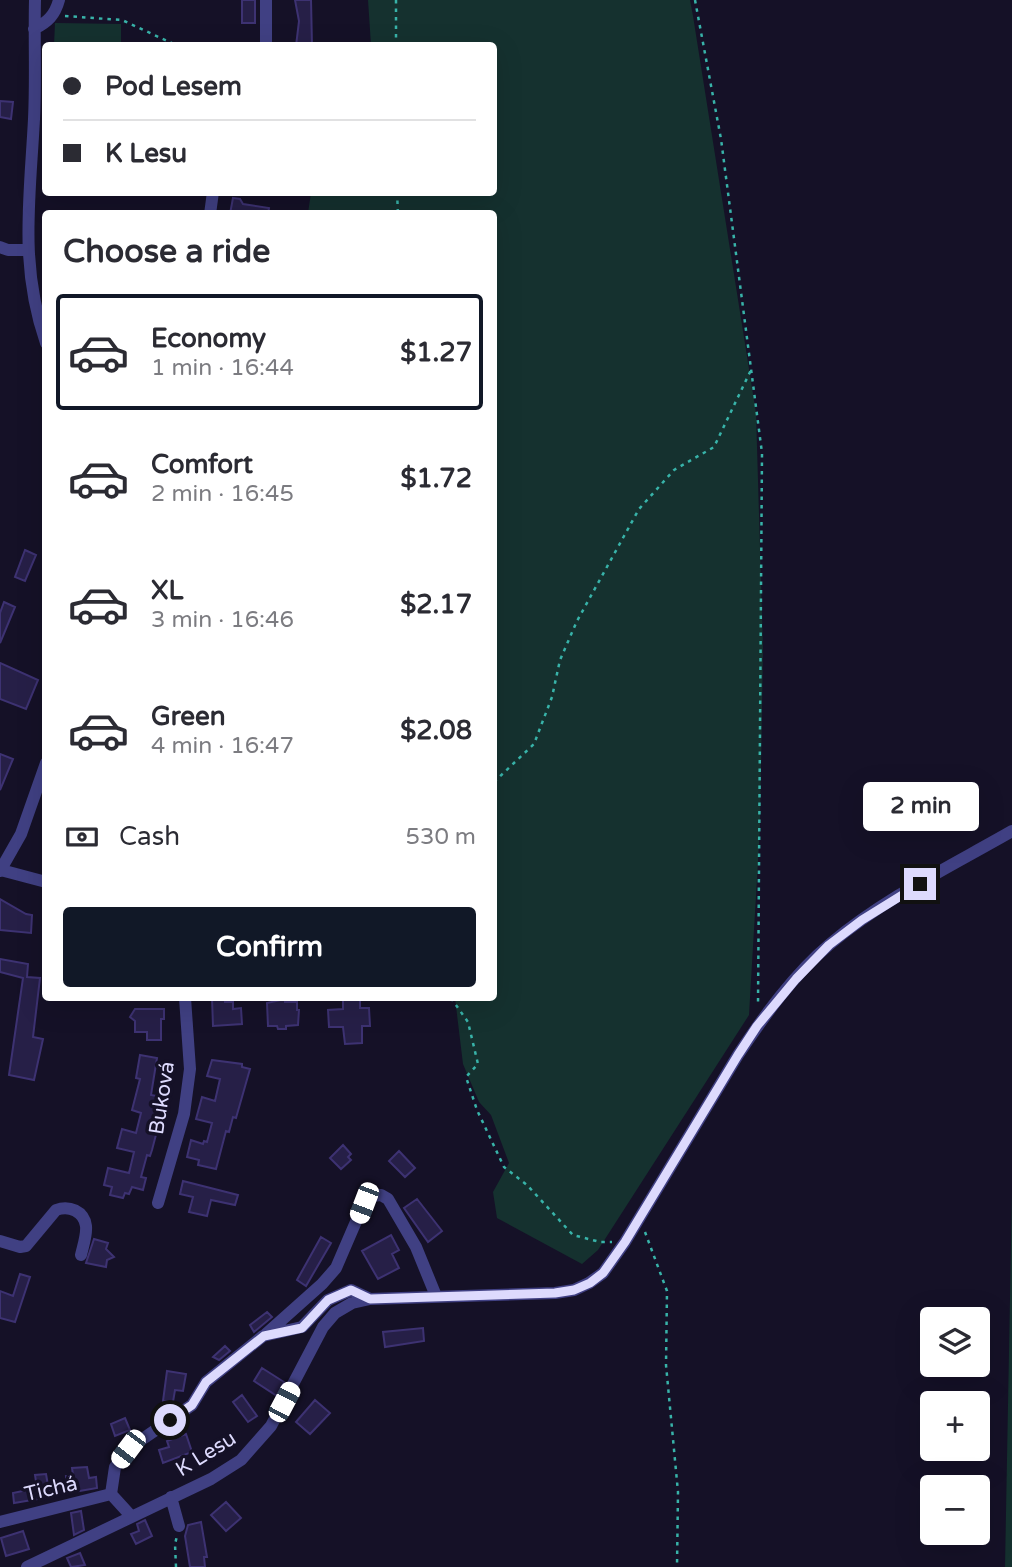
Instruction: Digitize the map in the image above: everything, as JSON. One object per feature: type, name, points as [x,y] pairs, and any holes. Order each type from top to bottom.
[{"type":"street","points":[[35,0],[36,90],[27,250],[32,295],[42,329]]},
{"type":"street","points":[[34,29],[53,16],[59,0]]},
{"type":"street","points":[[266,0],[266,42]]},
{"type":"street","points":[[0,247],[27,250]]},
{"type":"street","points":[[42,774],[21,834],[0,870],[42,881]]},
{"type":"street","name":"K Lesu","points":[[27,1567],[211,1479],[241,1460],[271,1426],[323,1327],[335,1314],[352,1303],[370,1299],[555,1293],[574,1290],[590,1283],[603,1273],[625,1242],[757,1026],[796,979],[829,945],[897,897],[1012,831]]},
{"type":"street","name":"Buková","points":[[158,1203],[184,1114],[190,1069],[185,1001]]},
{"type":"street","points":[[131,1516],[111,1494],[115,1467],[128,1449],[192,1405],[206,1382],[264,1336],[322,1284],[336,1268],[364,1203],[372,1196],[382,1195],[394,1208],[416,1247],[436,1296]]},
{"type":"street","points":[[0,1241],[20,1247],[26,1246],[55,1210],[70,1208],[80,1213],[86,1225],[81,1255]]},
{"type":"street","points":[[264,1336],[302,1328],[328,1300],[351,1290],[370,1299]]},
{"type":"street","name":"Tichá","points":[[0,1522],[111,1494]]},
{"type":"street","points":[[172,1497],[179,1526]]},
{"type":"path","points":[[396,0],[396,42]]},
{"type":"path","points":[[695,0],[721,139],[762,453],[757,1026]]},
{"type":"path","points":[[53,16],[122,20],[169,42]]},
{"type":"path","points":[[497,779],[534,744],[552,697],[559,660],[577,621],[639,509],[674,470],[714,447],[751,370]]},
{"type":"path","points":[[453,1001],[468,1022],[478,1064],[466,1076],[477,1110],[504,1167],[527,1185],[573,1235],[600,1242],[625,1242]]},
{"type":"path","points":[[639,1219],[651,1244],[667,1291],[666,1365],[678,1492],[677,1567]]},
{"type":"path","points":[[176,1567],[175,1544],[179,1526]]},
{"type":"green space","points":[[368,0],[690,0],[693,16],[756,413],[763,648],[760,827],[749,1015],[598,1250],[582,1264],[497,1218],[493,1192],[509,1163],[491,1115],[479,1102],[463,1064],[455,1001],[497,1001],[497,210],[308,210],[311,196],[497,196],[497,42],[371,42]]},
{"type":"green space","points":[[55,23],[121,24],[121,42],[54,42]]},
{"type":"green space","points":[[1012,1190],[1012,1567],[1005,1567]]},
{"type":"building","points":[[242,0],[255,0],[255,23],[242,23]]},
{"type":"building","points":[[295,0],[311,0],[312,42],[296,42],[299,21]]},
{"type":"building","points":[[0,101],[13,102],[11,119],[0,117]]},
{"type":"building","points":[[233,198],[240,199],[243,204],[269,208],[269,210],[231,210]]},
{"type":"building","points":[[25,550],[36,555],[25,581],[15,577]]},
{"type":"building","points":[[4,602],[15,607],[0,643],[0,613]]},
{"type":"building","points":[[0,663],[38,680],[26,709],[0,699]]},
{"type":"building","points":[[0,754],[13,759],[0,790]]},
{"type":"building","points":[[0,899],[32,915],[31,933],[0,930]]},
{"type":"building","points":[[0,959],[28,964],[27,977],[40,978],[33,1037],[43,1039],[34,1080],[9,1075],[23,978],[0,972]]},
{"type":"building","points":[[212,1001],[233,1002],[233,1009],[241,1008],[242,1024],[213,1026]]},
{"type":"building","points":[[343,1001],[360,1001],[360,1008],[369,1008],[370,1026],[362,1026],[362,1043],[345,1044],[343,1027],[329,1027],[328,1010],[343,1009]]},
{"type":"building","points":[[297,1002],[298,1025],[286,1026],[286,1029],[268,1026],[267,1003]]},
{"type":"building","points":[[135,1009],[164,1009],[161,1040],[147,1040],[147,1032],[135,1032],[135,1021],[130,1017]]},
{"type":"building","points":[[140,1055],[157,1058],[151,1095],[162,1097],[160,1103],[164,1104],[152,1150],[150,1156],[147,1155],[141,1177],[146,1178],[143,1190],[132,1187],[129,1194],[125,1193],[123,1198],[110,1195],[112,1187],[104,1185],[108,1168],[129,1173],[134,1152],[117,1148],[122,1129],[136,1133],[141,1113],[132,1110],[140,1079],[136,1078]]},
{"type":"building","points":[[212,1060],[242,1064],[242,1067],[250,1069],[236,1118],[233,1117],[229,1132],[226,1131],[216,1169],[198,1165],[199,1160],[187,1157],[191,1140],[203,1144],[204,1141],[207,1142],[212,1123],[196,1119],[202,1097],[215,1101],[220,1079],[207,1076]]},
{"type":"building","points":[[343,1145],[351,1154],[348,1157],[351,1160],[341,1169],[330,1158]]},
{"type":"building","points":[[399,1151],[415,1168],[405,1177],[389,1161]]},
{"type":"building","points":[[183,1181],[238,1195],[235,1205],[211,1200],[207,1216],[189,1212],[193,1197],[180,1194]]},
{"type":"building","points":[[417,1199],[442,1231],[428,1242],[404,1208]]},
{"type":"building","points":[[391,1235],[399,1250],[392,1254],[399,1268],[378,1279],[362,1251]]},
{"type":"building","points":[[321,1237],[331,1243],[306,1286],[297,1280]]},
{"type":"building","points":[[94,1239],[108,1243],[106,1249],[114,1257],[107,1260],[106,1267],[86,1263]]},
{"type":"building","points":[[20,1274],[30,1277],[15,1322],[0,1318],[0,1291],[13,1296]]},
{"type":"building","points":[[267,1312],[272,1317],[254,1332],[250,1325]]},
{"type":"building","points":[[423,1328],[424,1341],[385,1347],[383,1332]]},
{"type":"building","points":[[225,1346],[230,1351],[219,1360],[213,1357]]},
{"type":"building","points":[[262,1368],[284,1382],[277,1396],[254,1381]]},
{"type":"building","points":[[167,1371],[186,1374],[183,1391],[175,1390],[173,1402],[163,1401]]},
{"type":"building","points":[[242,1395],[257,1416],[248,1422],[233,1402]]},
{"type":"building","points":[[315,1400],[330,1413],[310,1434],[296,1422]]},
{"type":"building","points":[[125,1418],[130,1430],[115,1436],[111,1424]]},
{"type":"building","points":[[186,1434],[192,1452],[163,1463],[159,1450],[169,1447],[167,1441]]},
{"type":"building","points":[[87,1467],[89,1478],[96,1477],[97,1488],[68,1493],[66,1476],[73,1475],[72,1468]]},
{"type":"building","points":[[46,1474],[50,1497],[14,1503],[13,1493],[37,1488],[35,1475]]},
{"type":"building","points":[[226,1502],[241,1518],[226,1531],[211,1515]]},
{"type":"building","points":[[81,1511],[84,1530],[74,1535],[71,1513]]},
{"type":"building","points":[[145,1520],[152,1536],[136,1544],[131,1534],[139,1531],[137,1524]]},
{"type":"building","points":[[201,1522],[207,1557],[204,1557],[205,1567],[190,1567],[185,1536],[188,1525]]},
{"type":"building","points":[[23,1531],[29,1549],[6,1556],[1,1538]]},
{"type":"building","points":[[80,1553],[85,1565],[71,1567],[67,1558]]},
{"type":"route","points":[[170,1420],[192,1405],[206,1382],[264,1336],[302,1328],[328,1300],[351,1290],[370,1299],[555,1293],[574,1290],[590,1283],[603,1273],[625,1242],[738,1055],[770,1010],[829,945],[862,920],[920,884]]}]
